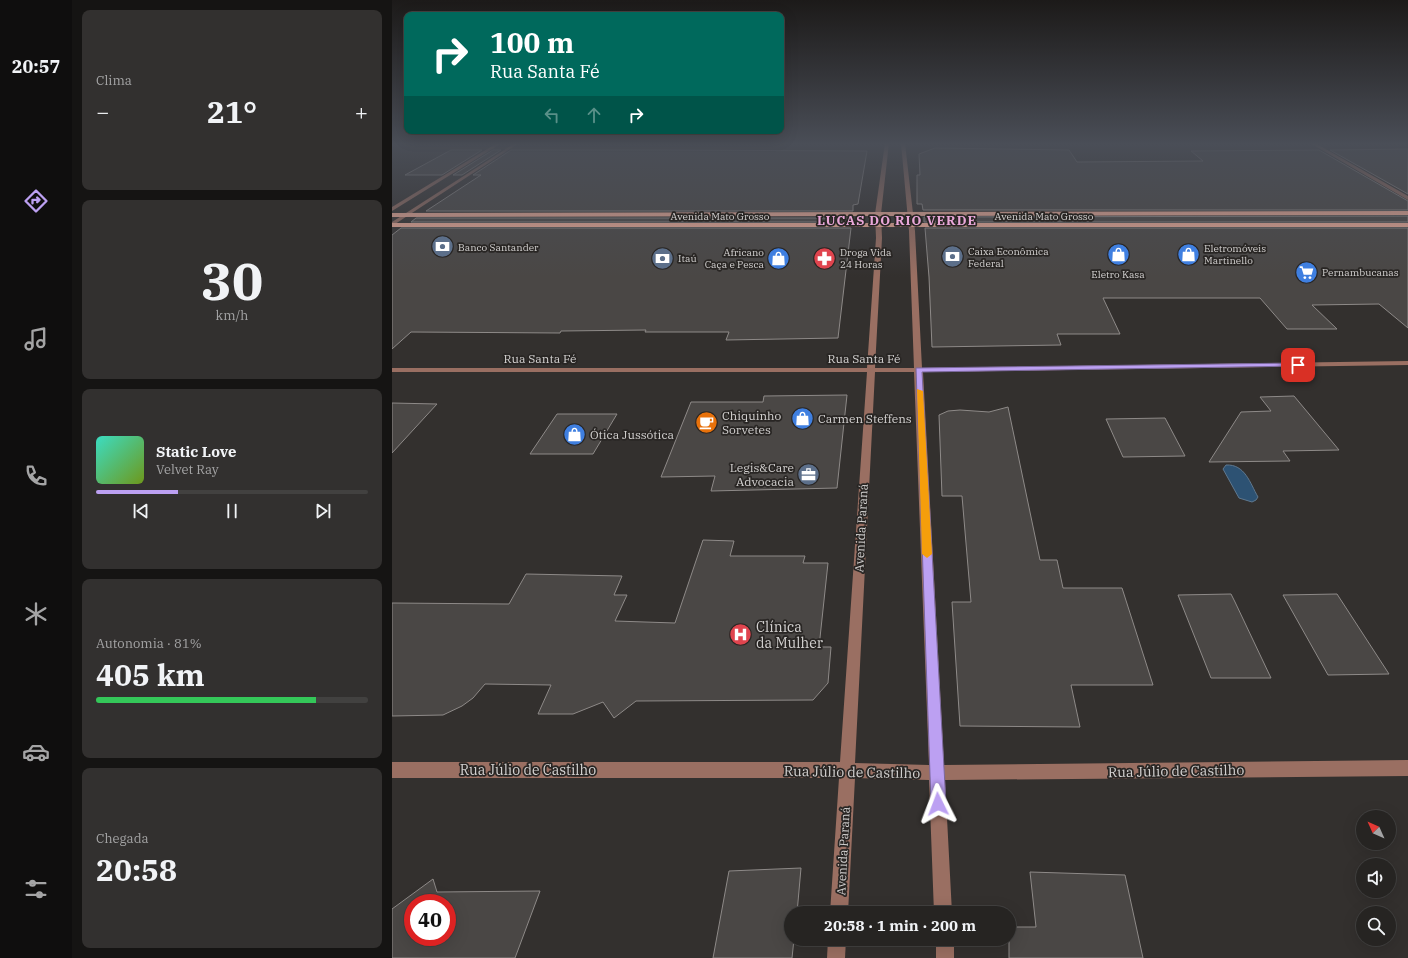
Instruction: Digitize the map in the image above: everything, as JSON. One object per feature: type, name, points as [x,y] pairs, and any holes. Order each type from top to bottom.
[{"type":"main road","name":"Avenida Mato Grosso","points":[[392,225],[1408,213]]},
{"type":"main road","name":"Avenida Mato Grosso","points":[[392,215],[1408,225]]},
{"type":"street","points":[[392,209],[427,188]]},
{"type":"street","points":[[392,225],[447,188]]},
{"type":"street","name":"Avenida Paraná","points":[[839,906],[882,188]]},
{"type":"street","points":[[908,188],[911,219],[943,906]]},
{"type":"street","points":[[1390,188],[1408,198]]},
{"type":"street","name":"Rua Santa Fé","points":[[392,370],[918,370],[1408,363]]},
{"type":"street","name":"Rua Júlio de Castilho","points":[[392,770],[847,770],[937,773],[1408,768]]},
{"type":"street","points":[[836,958],[837,946]]},
{"type":"street","points":[[945,946],[946,958]]},
{"type":"water","points":[[1226,465],[1238,468],[1246,475],[1258,497],[1256,500],[1252,502],[1239,498],[1223,469]]},
{"type":"building","points":[[462,188],[861,188],[858,204],[853,205],[853,211],[426,211]]},
{"type":"building","points":[[917,188],[1385,188],[1408,201],[1408,210],[923,210],[922,204],[917,204]]},
{"type":"building","points":[[1397,188],[1408,188],[1408,194]]},
{"type":"building","points":[[1408,216],[1408,222],[924,222],[924,217]]},
{"type":"building","points":[[416,218],[852,218],[852,222],[411,222]]},
{"type":"building","points":[[401,228],[851,228],[838,338],[726,340],[729,332],[645,332],[646,330],[561,331],[560,333],[411,332],[392,349],[392,235]]},
{"type":"building","points":[[925,228],[1408,228],[1408,328],[1379,304],[1312,305],[1337,329],[1287,329],[1260,298],[1103,298],[1120,334],[1057,334],[1061,345],[932,347]]},
{"type":"building","points":[[847,395],[837,488],[711,491],[715,476],[661,477],[691,402],[763,402],[764,396]]},
{"type":"building","points":[[1294,396],[1339,450],[1283,451],[1290,461],[1209,462],[1241,412],[1271,411],[1260,397]]},
{"type":"building","points":[[392,403],[437,404],[392,453]]},
{"type":"building","points":[[1008,407],[1040,560],[1057,560],[1063,588],[1122,588],[1153,685],[1071,685],[1080,727],[960,726],[952,602],[971,602],[962,496],[942,496],[939,415],[948,411],[960,410],[989,412]]},
{"type":"building","name":"Ótica Jussótica","points":[[557,414],[617,414],[593,454],[530,454]]},
{"type":"building","points":[[1165,418],[1185,456],[1123,457],[1106,419]]},
{"type":"building","points":[[703,540],[734,541],[730,556],[805,556],[803,563],[828,563],[819,647],[831,647],[828,683],[813,700],[636,701],[614,718],[603,702],[573,714],[538,714],[551,685],[485,684],[473,698],[462,706],[443,715],[392,716],[392,603],[509,604],[526,574],[622,576],[614,595],[627,595],[615,621],[675,623]]},
{"type":"building","points":[[1231,594],[1271,678],[1211,678],[1178,595]]},
{"type":"building","points":[[1337,594],[1389,674],[1328,675],[1283,595]]},
{"type":"building","points":[[801,868],[798,906],[784,906],[784,946],[793,946],[792,958],[713,958],[729,871]]},
{"type":"building","points":[[1030,872],[1125,875],[1143,958],[1009,958],[1009,946],[1016,946],[1016,927],[1036,927]]},
{"type":"building","points":[[433,879],[437,892],[540,891],[515,958],[392,958],[392,909],[404,900],[404,946],[456,946],[456,894],[412,894]]},
{"type":"slow traffic","points":[[919,391],[927,554]]},
{"type":"place","name":"Banco Santander","points":[[443,247]]},
{"type":"place","name":"Eletro Kasa","points":[[1118,254]]},
{"type":"place","name":"Eletromóveis Martinello","points":[[1188,254]]},
{"type":"place","name":"Caixa Econômica Federal","points":[[952,257]]},
{"type":"place","name":"Itaú","points":[[663,258]]},
{"type":"place","name":"Africano Caça e Pesca","points":[[779,258]]},
{"type":"place","name":"Droga Vida 24 Horas","points":[[825,258]]},
{"type":"place","name":"Pernambucanas","points":[[1306,272]]},
{"type":"place","name":"Carmen Steffens","points":[[802,418]]},
{"type":"place","name":"Chiquinho Sorvetes","points":[[707,422]]},
{"type":"place","name":"Ótica Jussótica","points":[[574,434]]},
{"type":"place","name":"Legis&Care Advocacia","points":[[809,474]]},
{"type":"place","name":"Clínica da Mulher","points":[[741,635]]},
{"type":"district","name":"LUCAS DO RIO VERDE","points":[[897,220]]},
{"type":"route","points":[[938,804],[918,370],[1298,365]]}]
